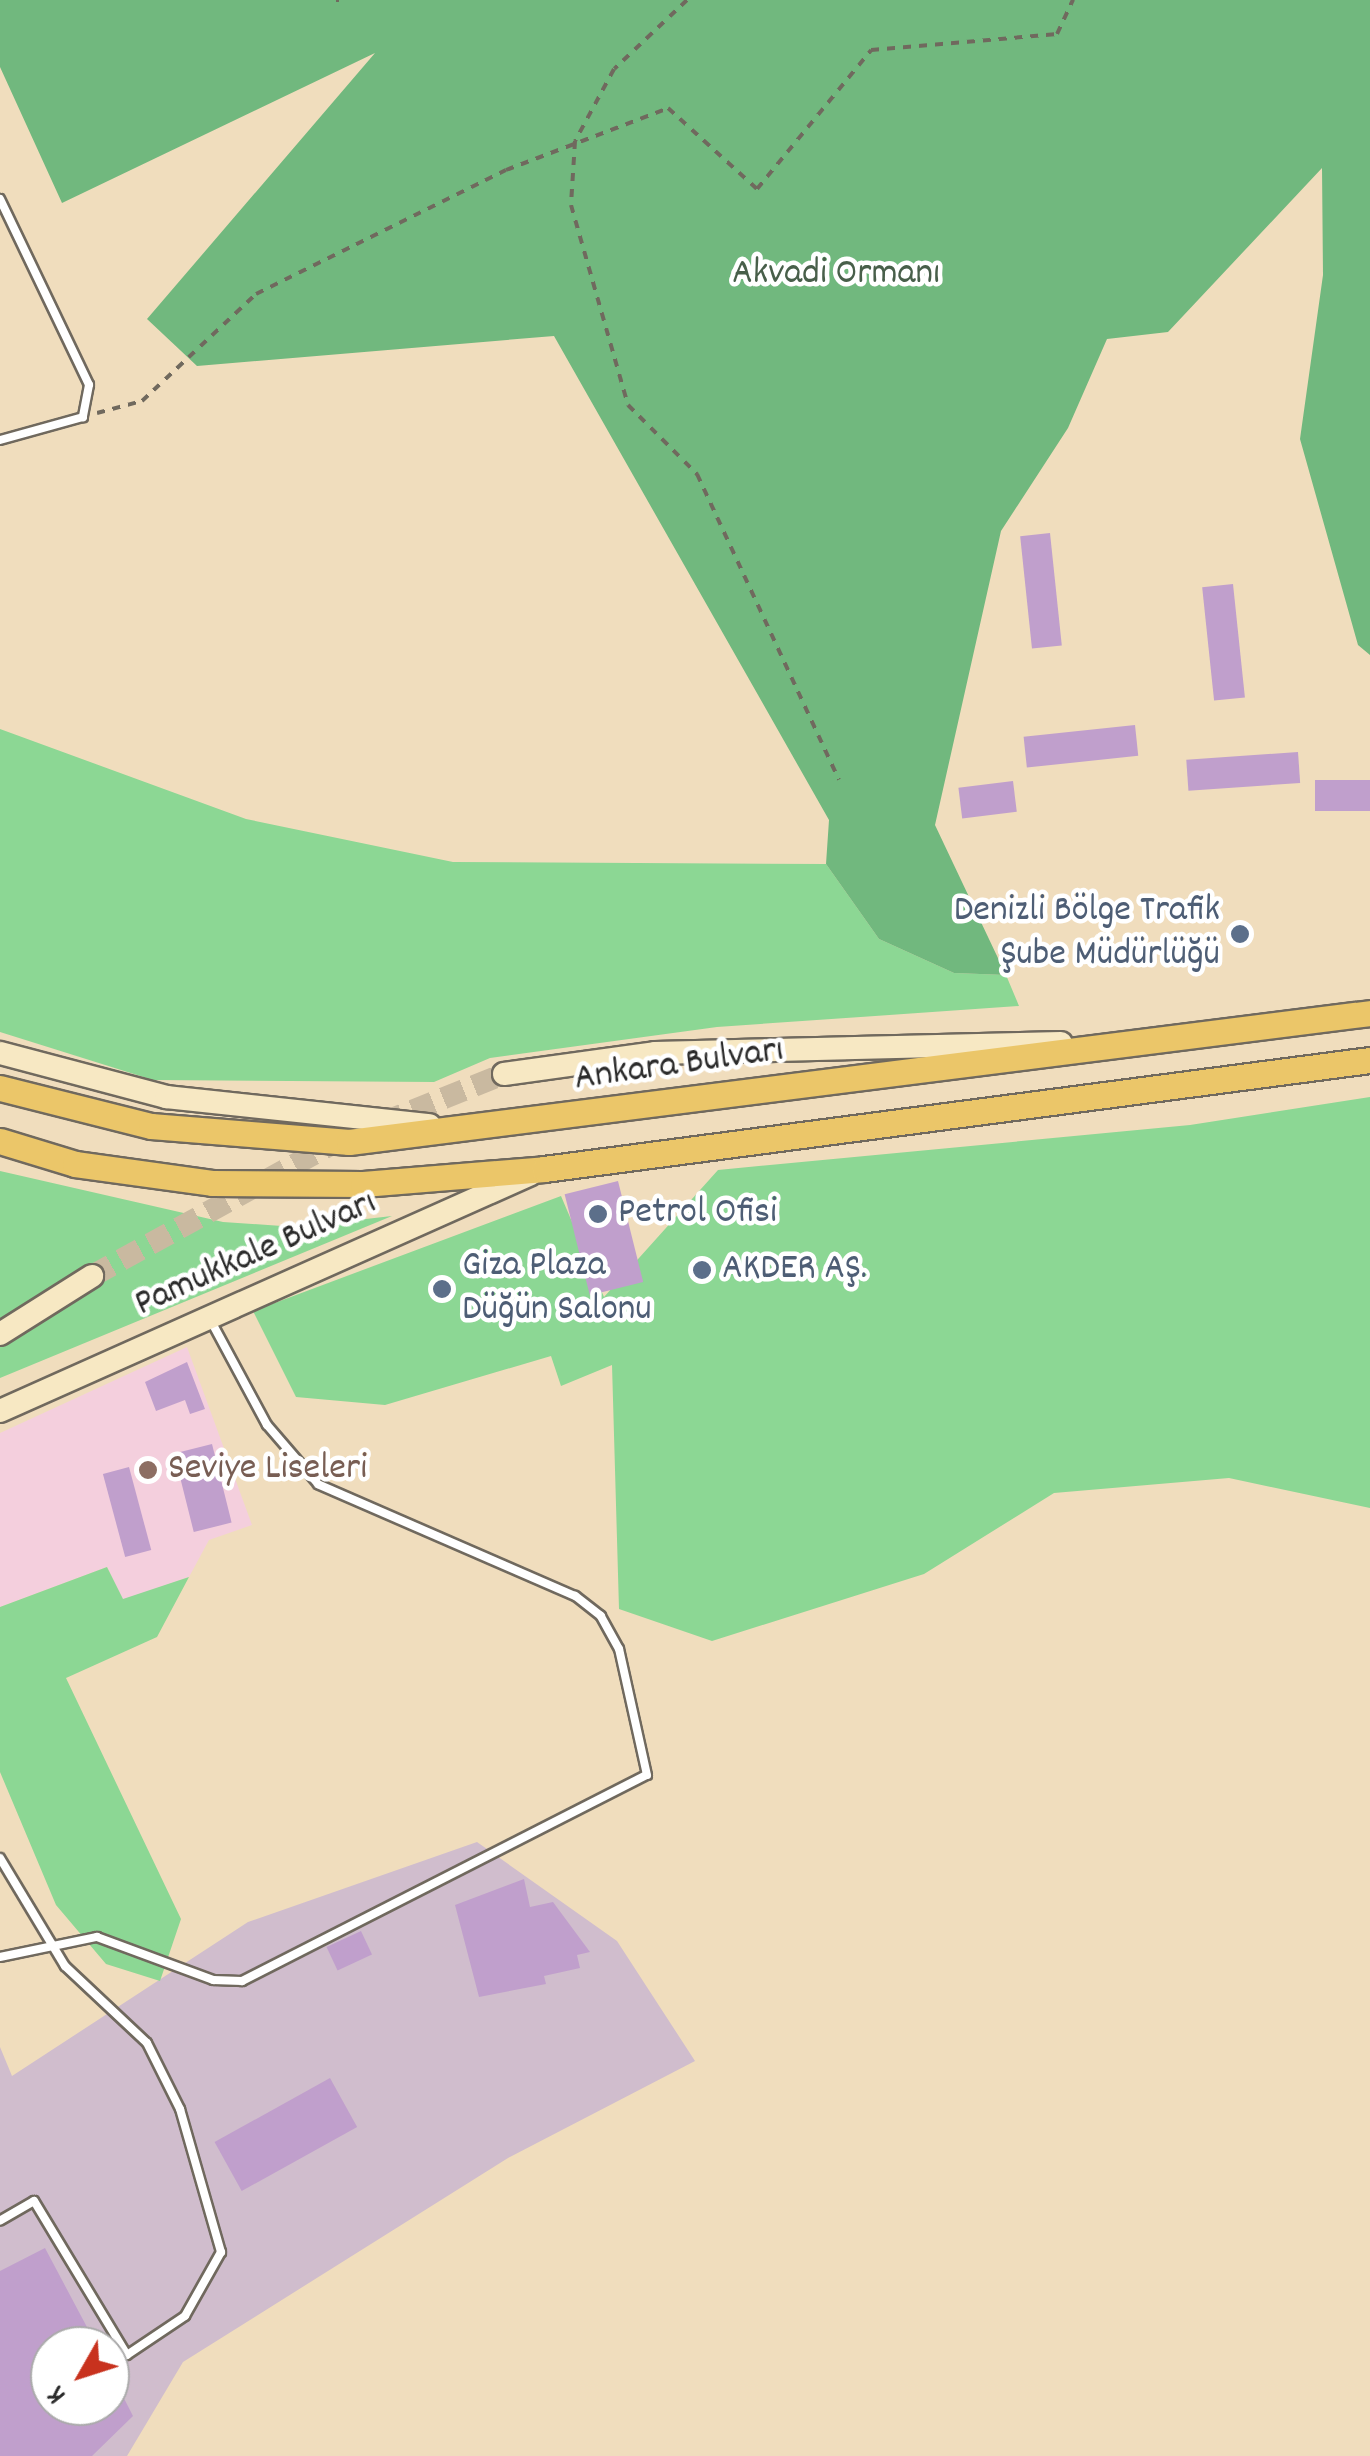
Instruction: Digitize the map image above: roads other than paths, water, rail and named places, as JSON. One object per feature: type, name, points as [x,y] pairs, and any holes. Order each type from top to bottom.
[{"type":"main road","name":"Ankara Bulvarı","points":[[0,1088],[151,1126],[349,1142],[478,1131],[1104,1042],[1370,1013]]},
{"type":"main road","points":[[504,1074],[655,1054],[1104,1042]]},
{"type":"main road","points":[[0,1053],[166,1097],[478,1131]]},
{"type":"main road","points":[[0,1141],[74,1164],[212,1183],[362,1184],[544,1169],[1370,1060]]},
{"type":"main road","name":"Pamukkale Bulvarı","points":[[0,1411],[208,1314],[544,1169]]},
{"type":"main road","name":"Pamukkale Bulvarı","points":[[0,1334],[92,1276]]},
{"type":"lane","points":[[0,199],[89,386],[83,418],[0,440]]},
{"type":"lane","points":[[0,1958],[48,1942],[96,1937],[213,1980],[242,1981],[647,1774],[619,1649],[601,1616],[575,1596],[318,1484],[267,1425],[208,1314]]},
{"type":"lane","points":[[0,2221],[34,2201],[126,2356],[185,2316],[221,2252],[180,2109],[146,2043],[48,1942],[1,1862]]},
{"type":"tunnel","points":[[382,1123],[504,1074]]},
{"type":"tunnel","points":[[92,1276],[338,1141]]},
{"type":"place","name":"Denizli Bölge Trafik Şube Müdürlüğü","points":[[1240,934]]},
{"type":"place","name":"Petrol Ofisi","points":[[598,1214]]},
{"type":"place","name":"AKDER AŞ.","points":[[702,1270]]},
{"type":"place","name":"Giza Plaza Düğün Salonu","points":[[442,1289]]},
{"type":"place","name":"Seviye Liseleri","points":[[148,1470]]},
{"type":"park label","name":"Akvadi Ormanı","points":[[836,275]]}]
